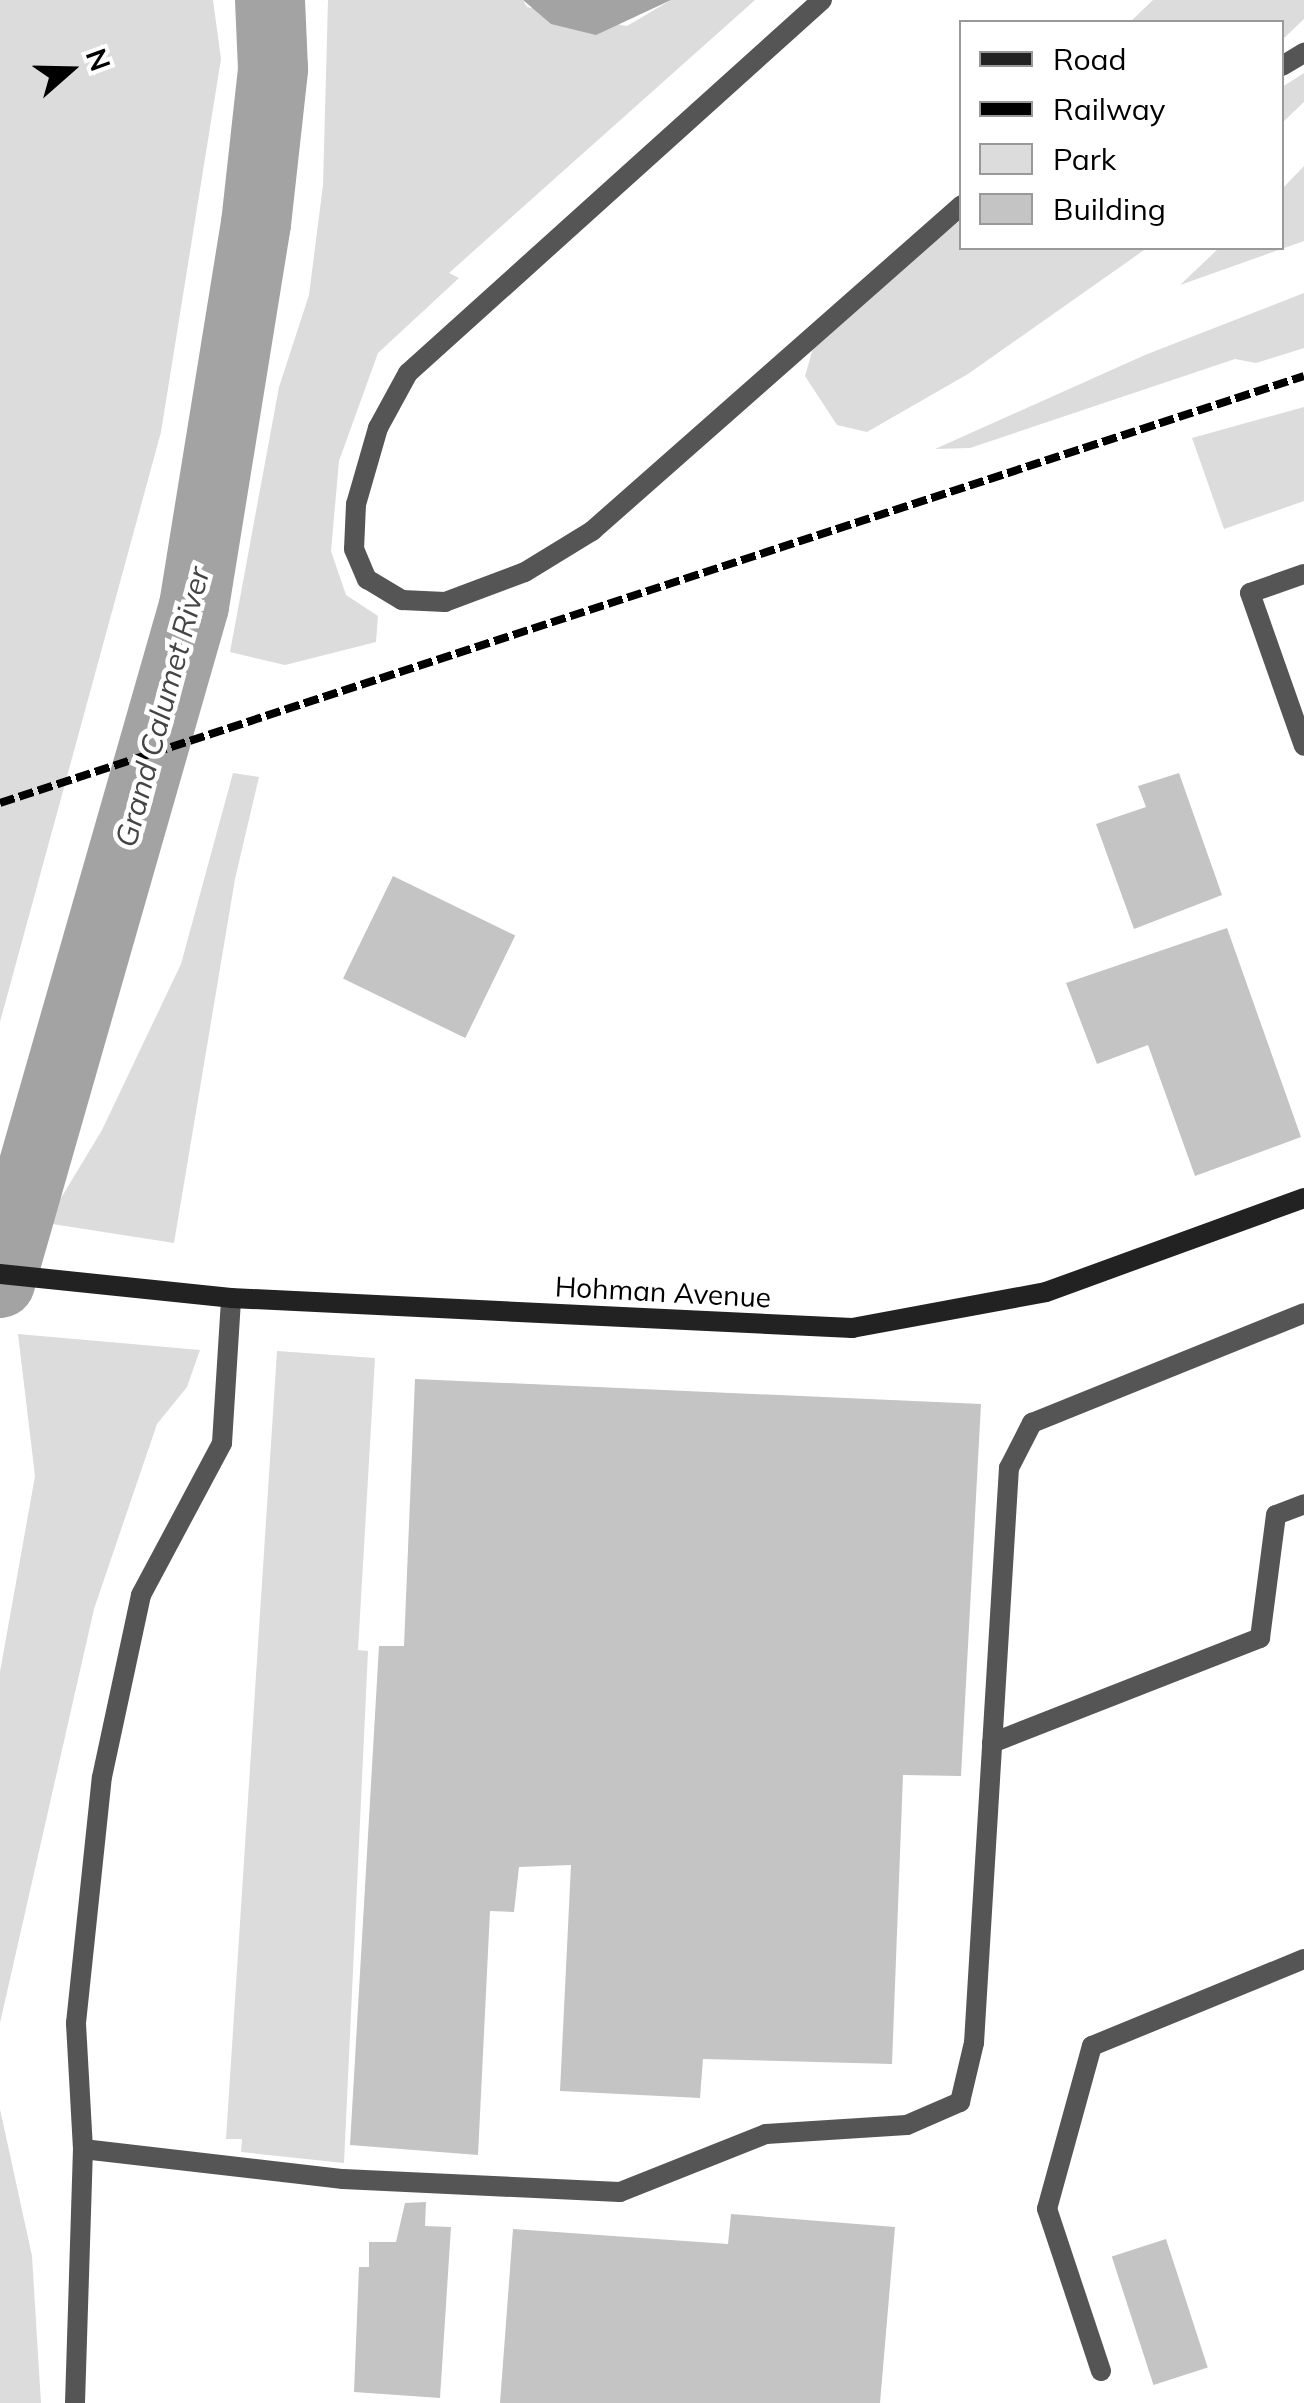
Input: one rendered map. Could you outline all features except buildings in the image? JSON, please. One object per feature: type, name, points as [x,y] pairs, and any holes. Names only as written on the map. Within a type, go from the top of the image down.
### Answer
[{"type":"main road","name":"Hohman Avenue","points":[[0,1274],[231,1298],[852,1328],[1046,1292],[1304,1198]]},
{"type":"street","points":[[822,0],[408,373],[378,428],[356,504],[354,548],[368,578],[402,600],[444,602],[525,572],[592,531],[959,208]]},
{"type":"street","points":[[1304,574],[1250,593],[1304,746]]},
{"type":"street","points":[[75,2403],[83,2149],[76,2022],[102,1777],[141,1595],[222,1442],[231,1298]]},
{"type":"street","points":[[83,2149],[344,2178],[620,2192],[766,2134],[907,2125],[960,2102],[974,2043],[1009,1468],[1032,1423],[1304,1313]]},
{"type":"street","points":[[992,1744],[1260,1638],[1276,1515],[1304,1504]]},
{"type":"street","points":[[1102,2371],[1047,2209],[1092,2046],[1304,1958]]},
{"type":"green space","points":[[0,0],[213,0],[221,59],[161,432],[0,1022]]},
{"type":"green space","points":[[328,0],[523,0],[527,7],[627,26],[671,0],[755,0],[449,273],[459,278],[378,353],[339,461],[331,551],[346,595],[378,616],[376,642],[285,665],[230,652],[279,387],[309,295],[323,185]]},
{"type":"green space","points":[[1153,0],[1304,0],[1304,19],[1284,38],[1284,20],[1132,20]]},
{"type":"green space","points":[[1304,73],[1304,102],[1284,121],[1284,86]]},
{"type":"green space","points":[[1304,166],[1304,241],[1284,248],[1284,187]]},
{"type":"green space","points":[[959,222],[959,250],[1144,250],[968,374],[867,432],[837,425],[805,376],[816,338]]},
{"type":"green space","points":[[1217,250],[1279,250],[1180,285]]},
{"type":"green space","points":[[1304,293],[1304,348],[1256,363],[1235,359],[970,448],[935,449],[1145,355]]},
{"type":"green space","points":[[1304,407],[1304,501],[1224,529],[1192,438]]},
{"type":"green space","points":[[233,773],[259,777],[235,879],[174,1243],[46,1223],[102,1130],[181,964]]},
{"type":"green space","points":[[18,1334],[200,1350],[187,1387],[157,1424],[94,1609],[0,2023],[0,1672],[35,1476]]},
{"type":"green space","points":[[277,1351],[375,1358],[358,1650],[368,1651],[344,2163],[241,2152],[242,2139],[226,2139]]},
{"type":"green space","points":[[0,2109],[32,2256],[41,2403],[0,2403]]},
{"type":"shaded area","points":[[523,0],[671,0],[596,35],[551,24]]},
{"type":"waterway","name":"Grand Calumet River","points":[[0,1283],[194,606],[256,224],[273,69],[270,0]]},
{"type":"railway","points":[[0,803],[1304,376]]}]
